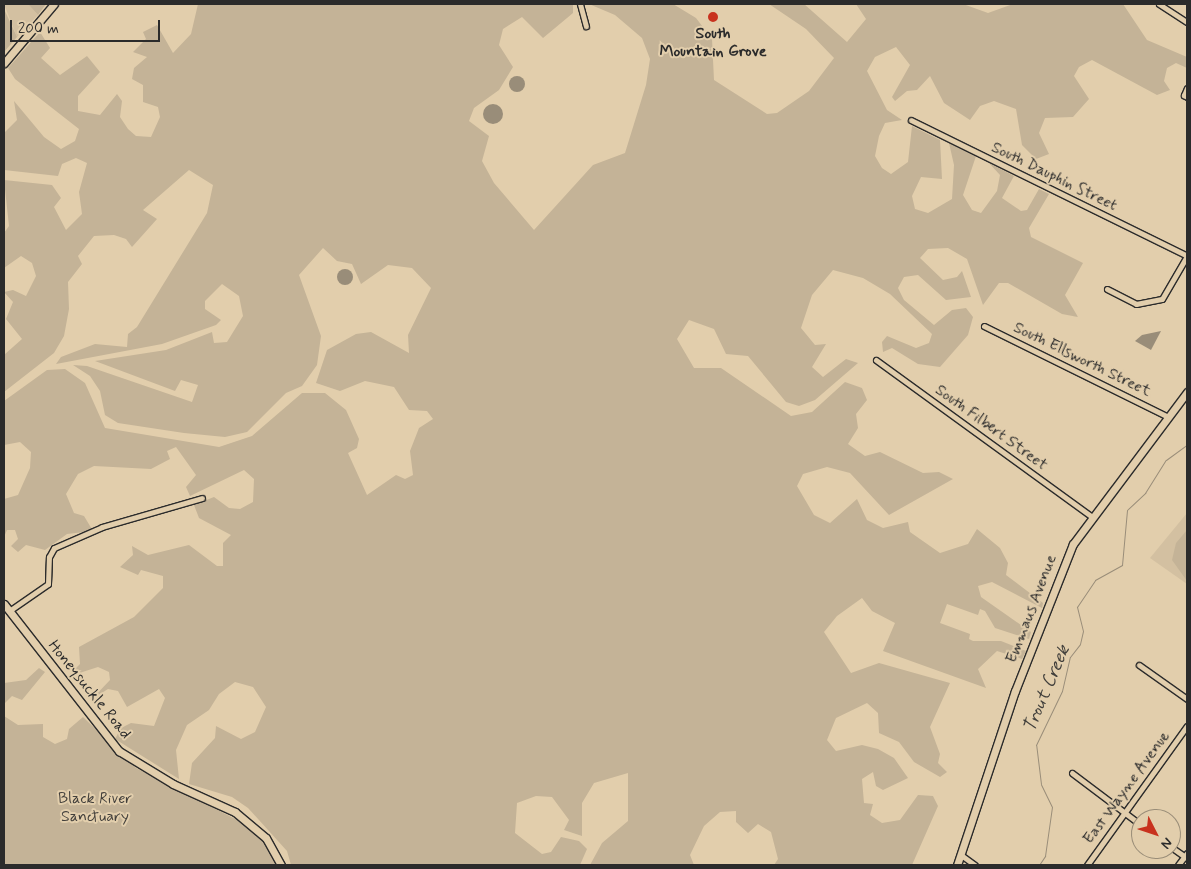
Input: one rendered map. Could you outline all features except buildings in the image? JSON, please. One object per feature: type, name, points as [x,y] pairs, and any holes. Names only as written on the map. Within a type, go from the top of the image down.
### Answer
[{"type":"main road","points":[[4,63],[54,4]]},
{"type":"main road","name":"Emmaus Avenue","points":[[957,865],[1038,630],[1073,544],[1091,516],[1187,392]]},
{"type":"main road","name":"Honeysuckle Road","points":[[4,604],[119,751],[158,776],[235,812],[266,838],[282,865]]},
{"type":"street","points":[[580,4],[586,26]]},
{"type":"street","points":[[1159,4],[1187,22]]},
{"type":"street","points":[[1185,96],[1187,88]]},
{"type":"street","name":"South Dauphin Street","points":[[911,120],[1187,256]]},
{"type":"street","points":[[1107,290],[1136,304],[1162,299],[1187,256]]},
{"type":"street","name":"South Ellsworth Street","points":[[984,326],[1168,417]]},
{"type":"street","name":"South Filbert Street","points":[[876,360],[1091,516]]},
{"type":"street","points":[[9,611],[48,584],[49,557],[54,548],[102,527],[202,498]]},
{"type":"street","points":[[1140,665],[1187,699]]},
{"type":"street","name":"East Wayne Avenue","points":[[1087,865],[1187,726]]},
{"type":"street","points":[[1072,773],[1131,818]]},
{"type":"street","points":[[961,855],[975,865]]},
{"type":"street","points":[[1178,865],[1186,856]]},
{"type":"shaded area","points":[[4,4],[28,4],[38,15],[17,37]]},
{"type":"shaded area","points":[[514,76],[520,76],[525,81],[523,90],[514,92],[509,87],[509,81]]},
{"type":"shaded area","points":[[493,104],[500,107],[503,114],[500,121],[493,124],[486,121],[483,114],[486,107]]},
{"type":"shaded area","points":[[345,269],[353,277],[345,285],[337,277]]},
{"type":"shaded area","points":[[1161,331],[1151,350],[1135,341],[1142,335]]},
{"type":"shaded area","points":[[1187,513],[1187,584],[1150,558]]},
{"type":"green space","points":[[28,4],[46,4],[38,15]]},
{"type":"green space","points":[[198,4],[573,4],[573,13],[543,38],[522,17],[503,29],[499,45],[513,67],[499,90],[474,108],[469,121],[489,136],[482,161],[494,183],[534,230],[593,165],[625,153],[646,85],[650,59],[642,38],[615,15],[589,4],[673,4],[696,18],[712,39],[714,80],[767,114],[777,113],[809,91],[834,58],[806,29],[769,4],[804,4],[847,42],[866,19],[856,4],[963,4],[988,13],[1013,4],[1123,4],[1147,40],[1187,57],[1187,68],[1176,63],[1167,68],[1164,81],[1170,90],[1157,95],[1092,60],[1079,67],[1074,76],[1089,99],[1073,117],[1045,118],[1039,133],[1049,154],[1036,159],[1022,145],[1016,109],[994,101],[980,106],[970,120],[944,103],[930,76],[917,90],[907,91],[895,101],[892,97],[910,65],[896,47],[875,57],[867,71],[887,110],[902,120],[885,123],[879,136],[875,156],[882,168],[891,174],[908,162],[912,126],[940,140],[942,179],[921,177],[912,196],[915,209],[928,213],[952,199],[954,165],[949,143],[976,156],[963,195],[972,210],[981,213],[997,191],[1000,175],[989,163],[1014,176],[1002,198],[1021,211],[1027,210],[1039,189],[1049,194],[1029,228],[1031,237],[1083,263],[1065,295],[1078,317],[1062,314],[1008,283],[999,283],[983,305],[967,259],[948,248],[928,249],[920,258],[943,280],[957,277],[962,271],[971,297],[946,300],[918,275],[904,277],[898,288],[904,300],[934,325],[952,310],[966,308],[973,317],[968,335],[940,367],[918,364],[892,348],[883,352],[882,342],[887,336],[916,348],[929,343],[932,334],[890,294],[863,278],[833,270],[812,295],[801,328],[815,345],[826,344],[812,367],[823,377],[846,359],[858,363],[815,400],[799,406],[786,402],[748,356],[726,354],[714,329],[689,320],[677,339],[694,368],[721,368],[791,416],[812,412],[845,382],[862,388],[867,400],[856,414],[858,428],[848,444],[865,456],[880,452],[923,473],[939,472],[953,479],[889,515],[850,473],[827,467],[803,474],[797,486],[814,515],[830,523],[857,499],[867,520],[883,528],[908,522],[910,532],[940,553],[968,544],[977,529],[1000,548],[1008,563],[1006,575],[1043,603],[1042,608],[992,582],[978,586],[981,597],[1031,632],[1029,639],[995,628],[985,611],[980,609],[978,615],[947,604],[940,623],[970,634],[969,639],[973,641],[1001,641],[1026,651],[1022,659],[997,651],[978,669],[986,688],[883,651],[895,623],[872,611],[862,598],[837,616],[824,632],[851,673],[879,663],[950,683],[930,727],[940,754],[938,763],[947,772],[940,777],[914,762],[899,742],[879,733],[878,713],[867,703],[836,718],[827,740],[836,751],[862,745],[878,749],[894,758],[908,778],[883,790],[876,786],[873,772],[862,779],[864,803],[873,804],[870,815],[882,823],[900,820],[918,795],[933,796],[938,806],[912,865],[774,865],[778,859],[771,832],[758,824],[748,833],[736,822],[736,811],[720,812],[704,826],[690,855],[694,865],[590,865],[602,843],[628,821],[628,773],[594,783],[582,803],[582,836],[564,830],[569,820],[552,797],[536,796],[517,803],[515,833],[542,854],[551,852],[561,837],[579,841],[587,849],[580,865],[291,865],[287,851],[248,808],[232,797],[189,784],[192,763],[215,738],[216,726],[241,739],[255,732],[266,707],[253,687],[235,682],[219,694],[209,710],[187,725],[176,750],[179,779],[115,739],[121,728],[131,723],[154,726],[165,698],[159,689],[127,707],[118,691],[108,689],[92,699],[110,680],[109,672],[98,667],[67,677],[80,664],[79,647],[134,617],[163,588],[163,576],[141,570],[138,575],[120,567],[133,555],[132,546],[148,555],[189,545],[217,566],[223,566],[223,543],[231,535],[199,518],[194,505],[214,497],[229,508],[240,509],[253,502],[254,479],[244,470],[190,496],[186,487],[196,475],[176,447],[167,451],[170,459],[151,469],[94,466],[78,474],[66,494],[74,513],[84,516],[93,531],[67,534],[45,550],[26,545],[18,552],[11,546],[18,539],[15,530],[7,530],[4,537],[4,499],[18,495],[30,468],[31,452],[20,442],[4,445],[4,401],[47,370],[65,369],[85,383],[105,428],[219,447],[252,436],[302,393],[325,393],[346,410],[359,439],[357,448],[348,453],[367,495],[396,475],[405,479],[413,475],[410,451],[419,428],[433,419],[427,411],[409,410],[394,387],[365,381],[340,391],[316,383],[327,350],[356,334],[371,332],[409,353],[408,335],[431,288],[412,268],[388,265],[361,284],[352,264],[337,261],[323,248],[299,275],[321,336],[317,365],[302,386],[286,393],[247,432],[225,437],[184,433],[118,423],[105,415],[100,391],[90,376],[73,365],[87,366],[192,402],[198,385],[181,380],[175,391],[95,361],[166,350],[212,332],[214,343],[227,342],[243,316],[239,296],[222,284],[205,301],[205,309],[221,320],[216,325],[162,344],[56,364],[61,357],[95,344],[127,347],[128,334],[137,327],[207,213],[213,185],[189,170],[143,210],[157,219],[132,247],[126,239],[114,235],[94,236],[78,256],[82,264],[68,282],[69,309],[64,336],[54,353],[4,392],[4,355],[22,339],[6,319],[13,302],[4,292],[13,290],[26,296],[36,276],[32,263],[21,256],[4,268],[4,233],[9,226],[4,180],[52,185],[61,198],[54,207],[66,230],[82,214],[79,192],[87,163],[76,158],[62,164],[58,176],[4,170],[4,133],[17,120],[14,101],[44,137],[61,149],[75,141],[79,129],[15,79],[8,68],[40,32],[50,48],[41,58],[60,75],[87,56],[100,72],[78,96],[78,111],[100,115],[117,94],[122,101],[120,117],[128,129],[136,136],[151,137],[160,117],[158,107],[143,102],[143,85],[132,79],[134,68],[147,57],[133,52],[146,39],[143,32],[157,25],[173,53],[191,34]]},
{"type":"green space","points":[[4,9],[17,37],[4,52]]},
{"type":"green space","points":[[1187,530],[1187,581],[1172,560],[1176,543]]},
{"type":"green space","points":[[39,668],[45,672],[22,700],[12,696],[4,704],[4,683],[26,680]]},
{"type":"green space","name":"Black River Sanctuary","points":[[4,716],[18,725],[43,724],[43,737],[55,744],[67,739],[69,729],[83,717],[136,768],[243,823],[268,847],[279,865],[4,865]]},
{"type":"waterway","name":"Trout Creek","points":[[1039,865],[1045,856],[1052,807],[1041,784],[1036,745],[1062,691],[1070,657],[1080,644],[1083,631],[1077,607],[1095,580],[1122,565],[1127,510],[1145,493],[1166,460],[1187,445]]},
{"type":"place","name":"South Mountain Grove","points":[[713,17]]}]
